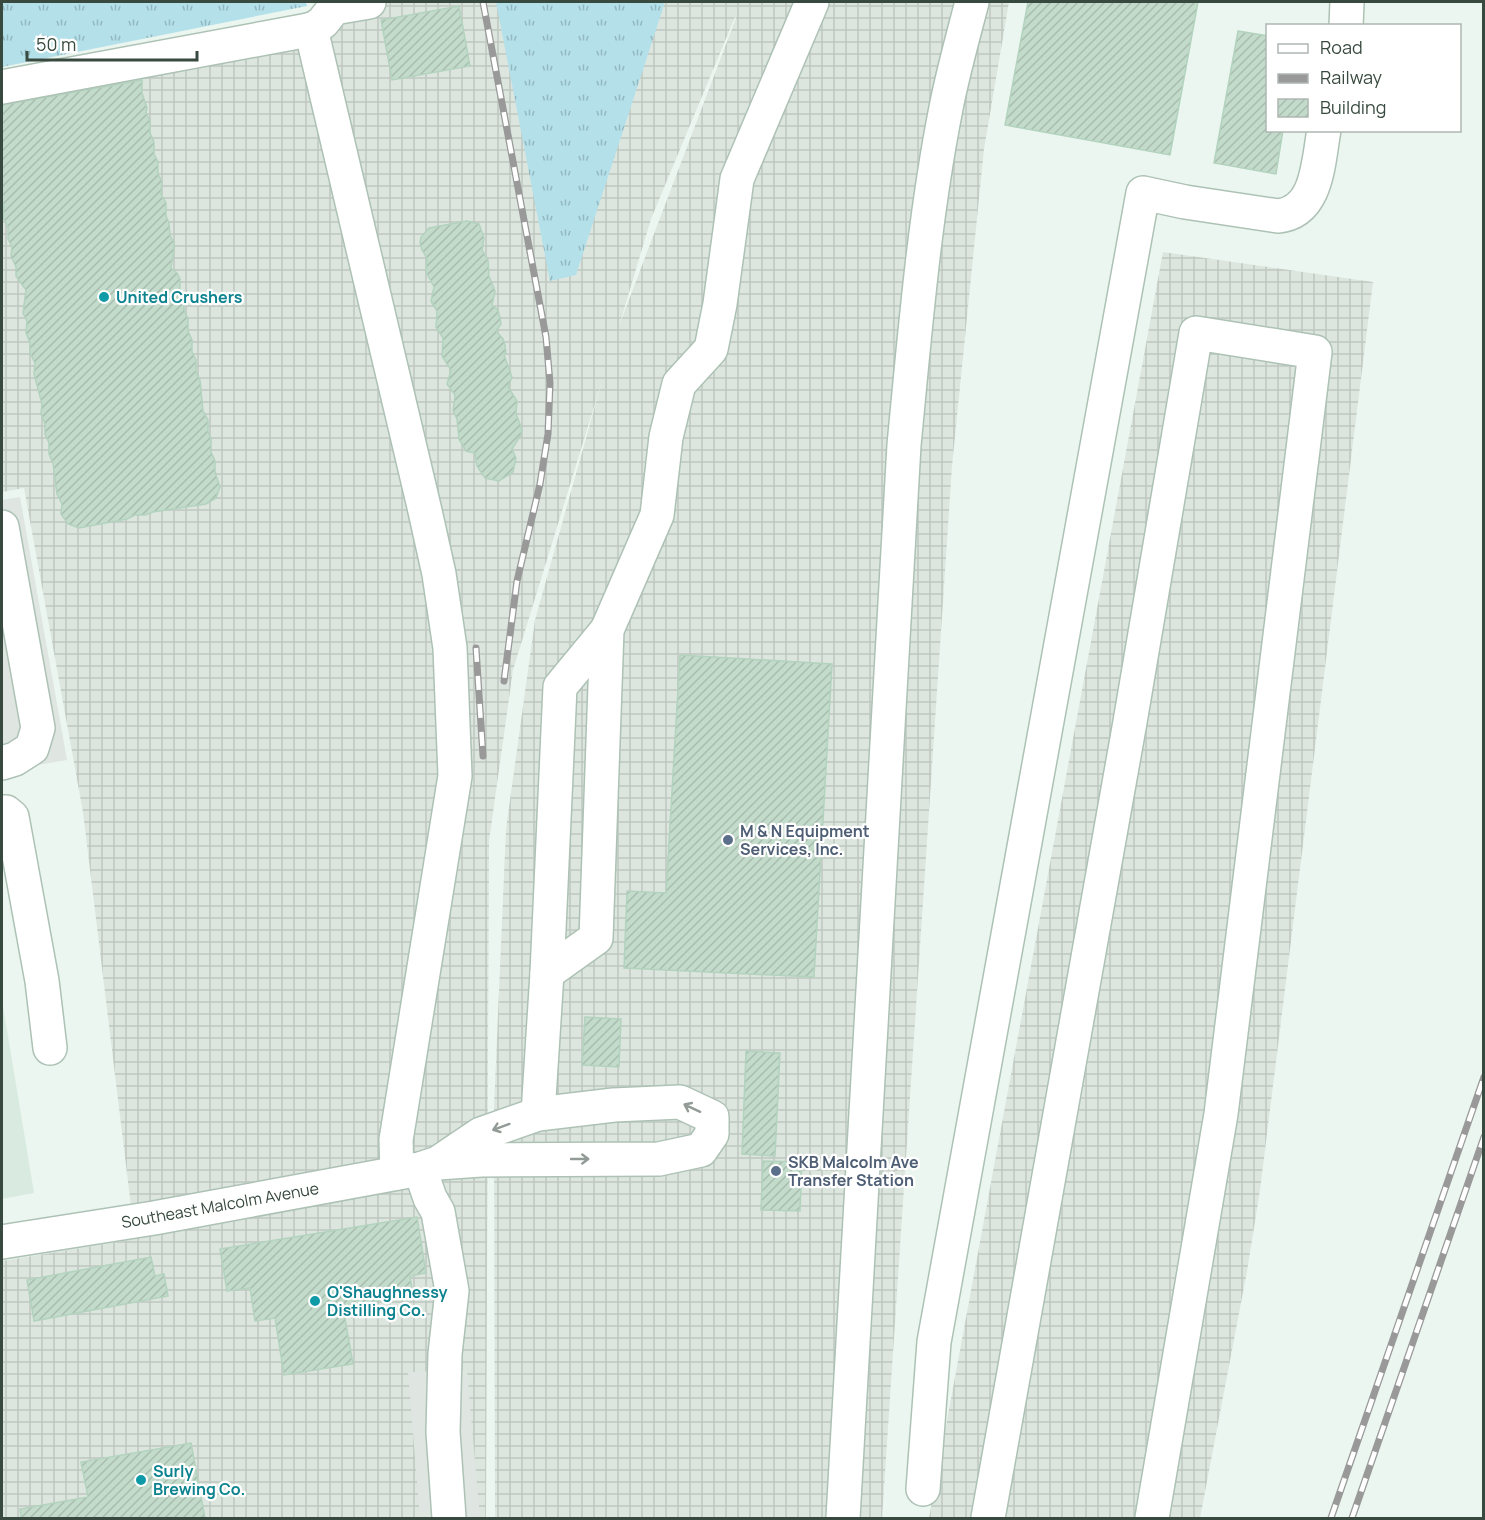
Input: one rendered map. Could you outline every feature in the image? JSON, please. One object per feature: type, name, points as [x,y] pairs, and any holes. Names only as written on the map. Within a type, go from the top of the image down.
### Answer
[{"type":"street","points":[[2,87],[311,30],[323,22],[334,8],[369,2]]},
{"type":"street","points":[[418,1168],[481,1134],[538,1114],[560,687],[598,641],[657,515],[666,437],[679,384],[711,349],[720,304],[737,179],[812,2]]},
{"type":"street","points":[[843,1518],[905,434],[918,300],[935,172],[946,107],[972,2]]},
{"type":"street","points":[[1346,24],[1347,2]]},
{"type":"street","points":[[311,30],[425,511],[439,574],[450,648],[455,776],[396,1140],[418,1168],[438,1212],[452,1291],[445,1354],[443,1432],[449,1518]]},
{"type":"street","points":[[923,1489],[934,1342],[1143,193],[1185,202],[1278,216],[1290,215],[1301,207],[1311,194],[1324,132]]},
{"type":"street","points":[[988,1518],[1128,734],[1196,333],[1315,352],[1221,1114],[1152,1518]]},
{"type":"street","points":[[2,526],[38,728],[32,748],[15,759],[2,763]]},
{"type":"street","points":[[547,973],[596,938],[598,641]]},
{"type":"street","points":[[2,812],[12,817],[42,981],[50,1048]]},
{"type":"street","name":"Southeast Malcolm Avenue","points":[[2,1242],[154,1218],[418,1168],[481,1160],[659,1158],[701,1150],[712,1134],[712,1117],[680,1102],[614,1105],[538,1114]]},
{"type":"shaded area","points":[[315,2],[1009,2],[984,149],[952,466],[882,1518],[495,1518],[494,1108],[506,829],[535,620],[602,381],[513,670],[489,841],[486,1518],[2,1518],[2,1261],[135,1239],[83,812],[24,488],[2,492],[2,78],[318,15]],"holes":[[[736,18],[619,326],[651,219]]]},
{"type":"shaded area","points":[[1163,252],[1373,282],[1260,1190],[1247,1271],[1200,1518],[929,1518]]},
{"type":"shaded area","points":[[20,497],[67,760],[2,771],[2,500]]},
{"type":"shaded area","points":[[2,1000],[34,1193],[2,1199]]},
{"type":"shaded area","points":[[467,1370],[480,1518],[420,1518],[408,1372]]},
{"type":"green space","points":[[2,2],[306,2],[307,6],[2,67]]},
{"type":"green space","points":[[496,2],[665,2],[576,275],[550,281]]},
{"type":"building","points":[[1028,2],[1198,2],[1170,155],[1005,125]]},
{"type":"building","points":[[459,6],[470,66],[392,80],[381,20]]},
{"type":"building","points":[[1238,31],[1266,36],[1266,132],[1283,132],[1276,174],[1214,163]]},
{"type":"building","name":"United Crushers","points":[[142,80],[142,93],[150,121],[158,174],[162,182],[161,194],[166,203],[166,216],[174,243],[171,268],[180,279],[180,291],[184,299],[188,331],[192,340],[192,352],[200,380],[203,411],[208,420],[211,452],[220,487],[216,498],[206,504],[135,515],[127,519],[79,528],[68,524],[61,514],[62,504],[57,494],[49,443],[41,414],[42,404],[34,374],[35,363],[30,353],[30,343],[26,333],[27,321],[23,313],[26,290],[16,276],[16,267],[11,256],[12,247],[8,239],[8,228],[3,217],[2,105]]},
{"type":"building","points":[[467,221],[479,224],[484,238],[482,250],[488,260],[489,276],[495,291],[492,305],[498,310],[501,324],[496,331],[505,345],[504,355],[512,377],[508,387],[517,401],[516,414],[522,429],[512,449],[516,458],[513,472],[499,481],[485,478],[477,466],[475,453],[466,451],[459,439],[457,419],[453,411],[455,395],[447,384],[451,370],[442,356],[443,338],[436,327],[437,311],[431,301],[434,287],[426,272],[427,258],[420,243],[421,237],[429,228]]},
{"type":"building","points":[[680,655],[832,664],[814,977],[624,968],[627,891],[666,893]]},
{"type":"building","points":[[585,1017],[621,1019],[619,1067],[582,1065]]},
{"type":"building","points":[[746,1051],[780,1053],[775,1156],[742,1154]]},
{"type":"building","points":[[763,1161],[802,1162],[800,1211],[761,1210]]},
{"type":"building","name":"O'Shaughnessy Distilling Co.","points":[[417,1217],[426,1273],[410,1276],[413,1295],[343,1307],[353,1364],[284,1375],[275,1318],[255,1321],[250,1288],[227,1291],[220,1249]]},
{"type":"building","points":[[151,1257],[155,1276],[164,1274],[168,1296],[34,1321],[27,1280]]},
{"type":"building","name":"Surly Brewing Co.","points":[[191,1443],[205,1518],[21,1518],[20,1509],[88,1497],[81,1462]]},
{"type":"railway","points":[[483,2],[546,337],[550,383],[548,434],[540,484],[517,581],[504,681]]},
{"type":"railway","points":[[476,648],[483,756]]},
{"type":"railway","points":[[1331,1518],[1484,1077]]},
{"type":"railway","points":[[1352,1518],[1484,1137]]},
{"type":"place","name":"United Crushers","points":[[104,297]]},
{"type":"place","name":"M & N Equipment Services, Inc.","points":[[728,840]]},
{"type":"place","name":"SKB Malcolm Ave Transfer Station","points":[[776,1171]]},
{"type":"place","name":"O'Shaughnessy Distilling Co.","points":[[315,1301]]},
{"type":"place","name":"Surly Brewing Co.","points":[[141,1480]]}]
